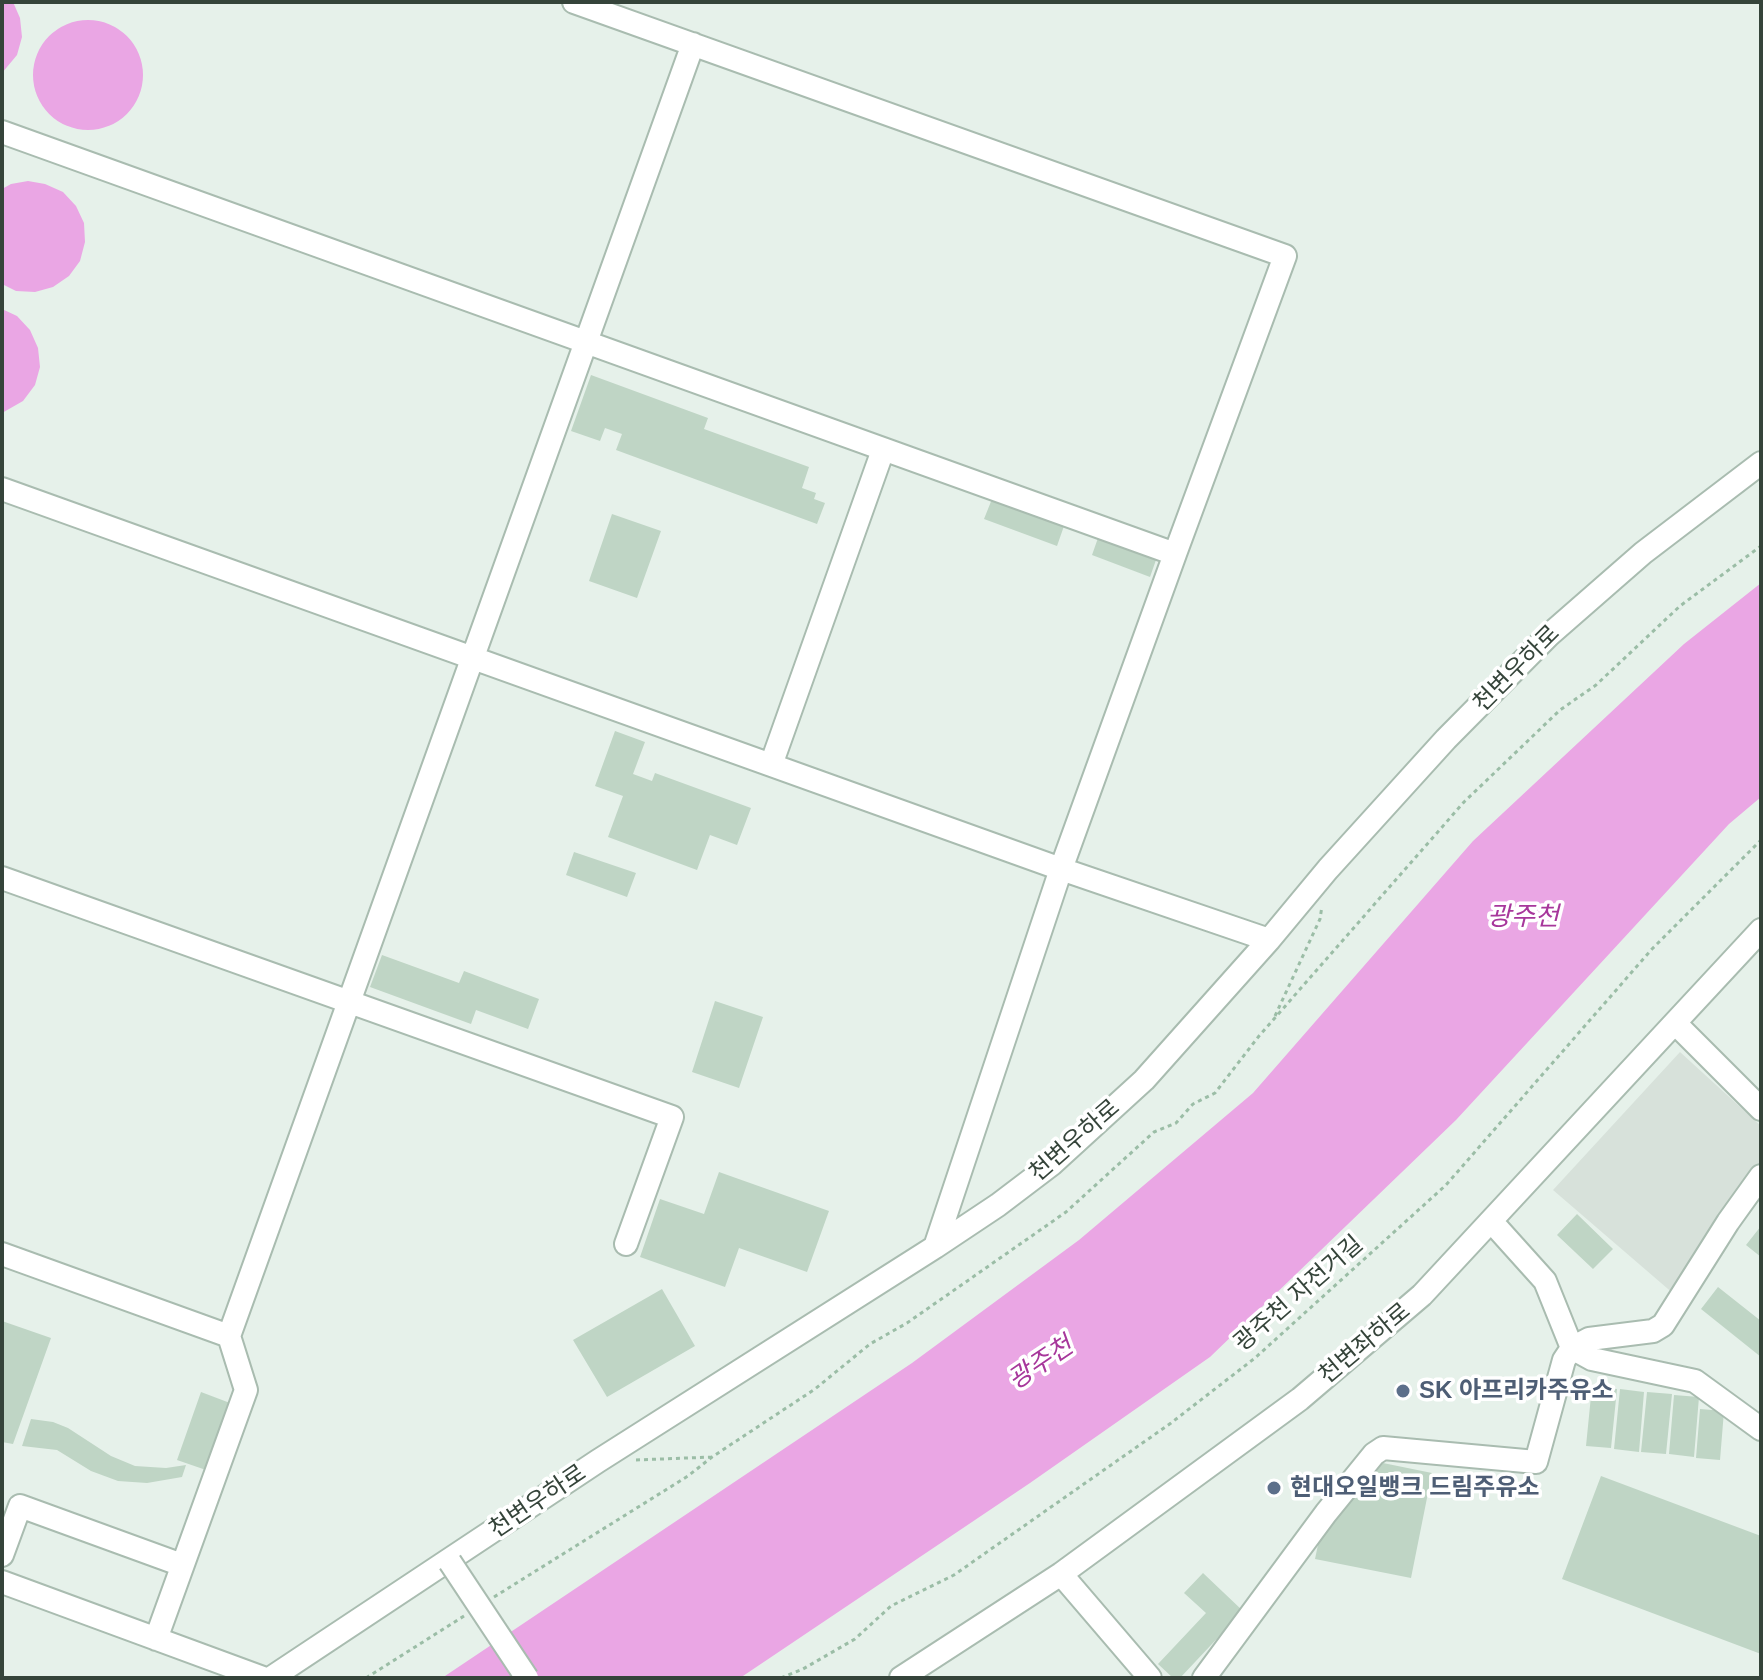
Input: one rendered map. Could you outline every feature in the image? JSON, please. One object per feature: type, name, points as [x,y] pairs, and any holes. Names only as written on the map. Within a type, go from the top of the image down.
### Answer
[{"type":"street","points":[[574,2],[1285,256],[1061,869],[935,1247]]},
{"type":"street","points":[[156,1639],[246,1390],[229,1336],[693,44]]},
{"type":"street","points":[[2,132],[1175,554]]},
{"type":"street","points":[[771,765],[883,450]]},
{"type":"street","name":"천변우하로","points":[[271,1678],[598,1461],[935,1247],[998,1205],[1064,1154],[1144,1080],[1446,739],[1548,636],[1643,553],[1761,463]]},
{"type":"street","points":[[2,489],[1061,869],[1269,940]]},
{"type":"street","points":[[2,878],[672,1117],[626,1244]]},
{"type":"street","name":"천변좌하로","points":[[901,1678],[1061,1574],[1300,1399],[1422,1295],[1761,930]]},
{"type":"street","points":[[1675,1023],[1761,1109]]},
{"type":"street","points":[[1204,1678],[1326,1513],[1374,1454],[1383,1448],[1536,1462],[1564,1360],[1572,1348],[1589,1339],[1653,1331],[1663,1325],[1761,1176]]},
{"type":"street","points":[[1491,1221],[1545,1281],[1572,1348],[1592,1359],[1695,1381],[1761,1429]]},
{"type":"street","points":[[2,1254],[229,1336]]},
{"type":"street","points":[[2,1555],[20,1506],[182,1565]]},
{"type":"street","points":[[450,1562],[527,1678]]},
{"type":"street","points":[[1061,1574],[1150,1678]]},
{"type":"street","points":[[2,1582],[263,1678]]},
{"type":"path","name":"광주천 자전거길","points":[[781,1678],[855,1639],[891,1606],[954,1575],[1171,1423],[1255,1358],[1446,1185],[1652,949],[1761,840]]},
{"type":"path","points":[[1274,1020],[1320,919],[1328,869]]},
{"type":"path","points":[[598,1461],[712,1457]]},
{"type":"shaded area","points":[[1680,1052],[1761,1126],[1761,1163],[1725,1211],[1675,1295],[1553,1190]]},
{"type":"water","points":[[2,2],[13,2],[20,18],[22,37],[17,55],[2,73]]},
{"type":"water","points":[[88,20],[109,24],[127,36],[139,54],[143,75],[139,96],[127,114],[109,126],[88,130],[67,126],[49,114],[37,96],[33,75],[37,54],[49,36],[67,24]]},
{"type":"water","points":[[28,181],[63,192],[76,206],[84,223],[85,242],[80,261],[69,276],[53,287],[35,292],[16,291],[2,284],[2,189]]},
{"type":"water","points":[[2,309],[17,316],[30,330],[38,348],[40,367],[35,385],[23,401],[2,413]]},
{"type":"water","name":"광주천","points":[[1761,583],[1761,797],[1729,824],[1456,1120],[1210,1357],[1030,1483],[740,1678],[442,1678],[912,1363],[1079,1240],[1253,1093],[1473,841],[1684,644]]},
{"type":"building","points":[[591,375],[708,418],[704,429],[809,467],[802,488],[816,493],[814,499],[825,503],[817,524],[616,450],[622,434],[605,428],[600,441],[571,431]]},
{"type":"building","points":[[992,499],[1064,526],[1057,546],[984,519]]},
{"type":"building","points":[[612,514],[661,531],[637,598],[589,581]]},
{"type":"building","points":[[1098,538],[1156,560],[1150,577],[1092,555]]},
{"type":"building","points":[[615,731],[645,742],[633,774],[652,781],[655,773],[751,808],[737,845],[710,835],[697,870],[608,837],[623,796],[595,786]]},
{"type":"building","points":[[574,852],[636,873],[627,897],[566,875]]},
{"type":"building","points":[[382,955],[459,983],[464,971],[539,999],[528,1029],[476,1010],[471,1024],[370,987]]},
{"type":"building","points":[[715,1001],[763,1017],[739,1088],[692,1072]]},
{"type":"building","points":[[719,1172],[829,1211],[807,1272],[739,1248],[725,1287],[640,1257],[660,1199],[704,1214]]},
{"type":"building","points":[[1577,1214],[1613,1249],[1593,1269],[1557,1235]]},
{"type":"building","points":[[1761,1226],[1761,1257],[1746,1245]]},
{"type":"building","points":[[1718,1287],[1761,1321],[1761,1357],[1701,1309]]},
{"type":"building","points":[[662,1289],[695,1346],[607,1397],[573,1340]]},
{"type":"building","points":[[2,1321],[51,1338],[13,1444],[2,1442]]},
{"type":"building","points":[[1592,1386],[1617,1389],[1611,1448],[1586,1446]]},
{"type":"building","points":[[1620,1389],[1644,1392],[1639,1452],[1614,1449]]},
{"type":"building","points":[[201,1392],[230,1403],[206,1470],[177,1460]]},
{"type":"building","points":[[1647,1392],[1672,1394],[1666,1454],[1641,1452]]},
{"type":"building","points":[[1674,1395],[1699,1397],[1694,1457],[1669,1454]]},
{"type":"building","points":[[1700,1409],[1724,1411],[1720,1460],[1696,1458]]},
{"type":"building","points":[[31,1419],[68,1428],[111,1456],[135,1466],[166,1468],[186,1465],[182,1477],[147,1483],[118,1481],[91,1471],[57,1450],[22,1446]]},
{"type":"building","points":[[1383,1463],[1432,1473],[1411,1578],[1315,1559],[1319,1540]]},
{"type":"building","points":[[1601,1476],[1761,1536],[1761,1654],[1562,1579]]},
{"type":"building","points":[[1203,1573],[1243,1611],[1180,1678],[1173,1678],[1158,1664],[1206,1613],[1184,1593]]},
{"type":"place","name":"SK 아프리카주유소","points":[[1403,1391]]},
{"type":"place","name":"현대오일뱅크 드림주유소","points":[[1274,1488]]}]
